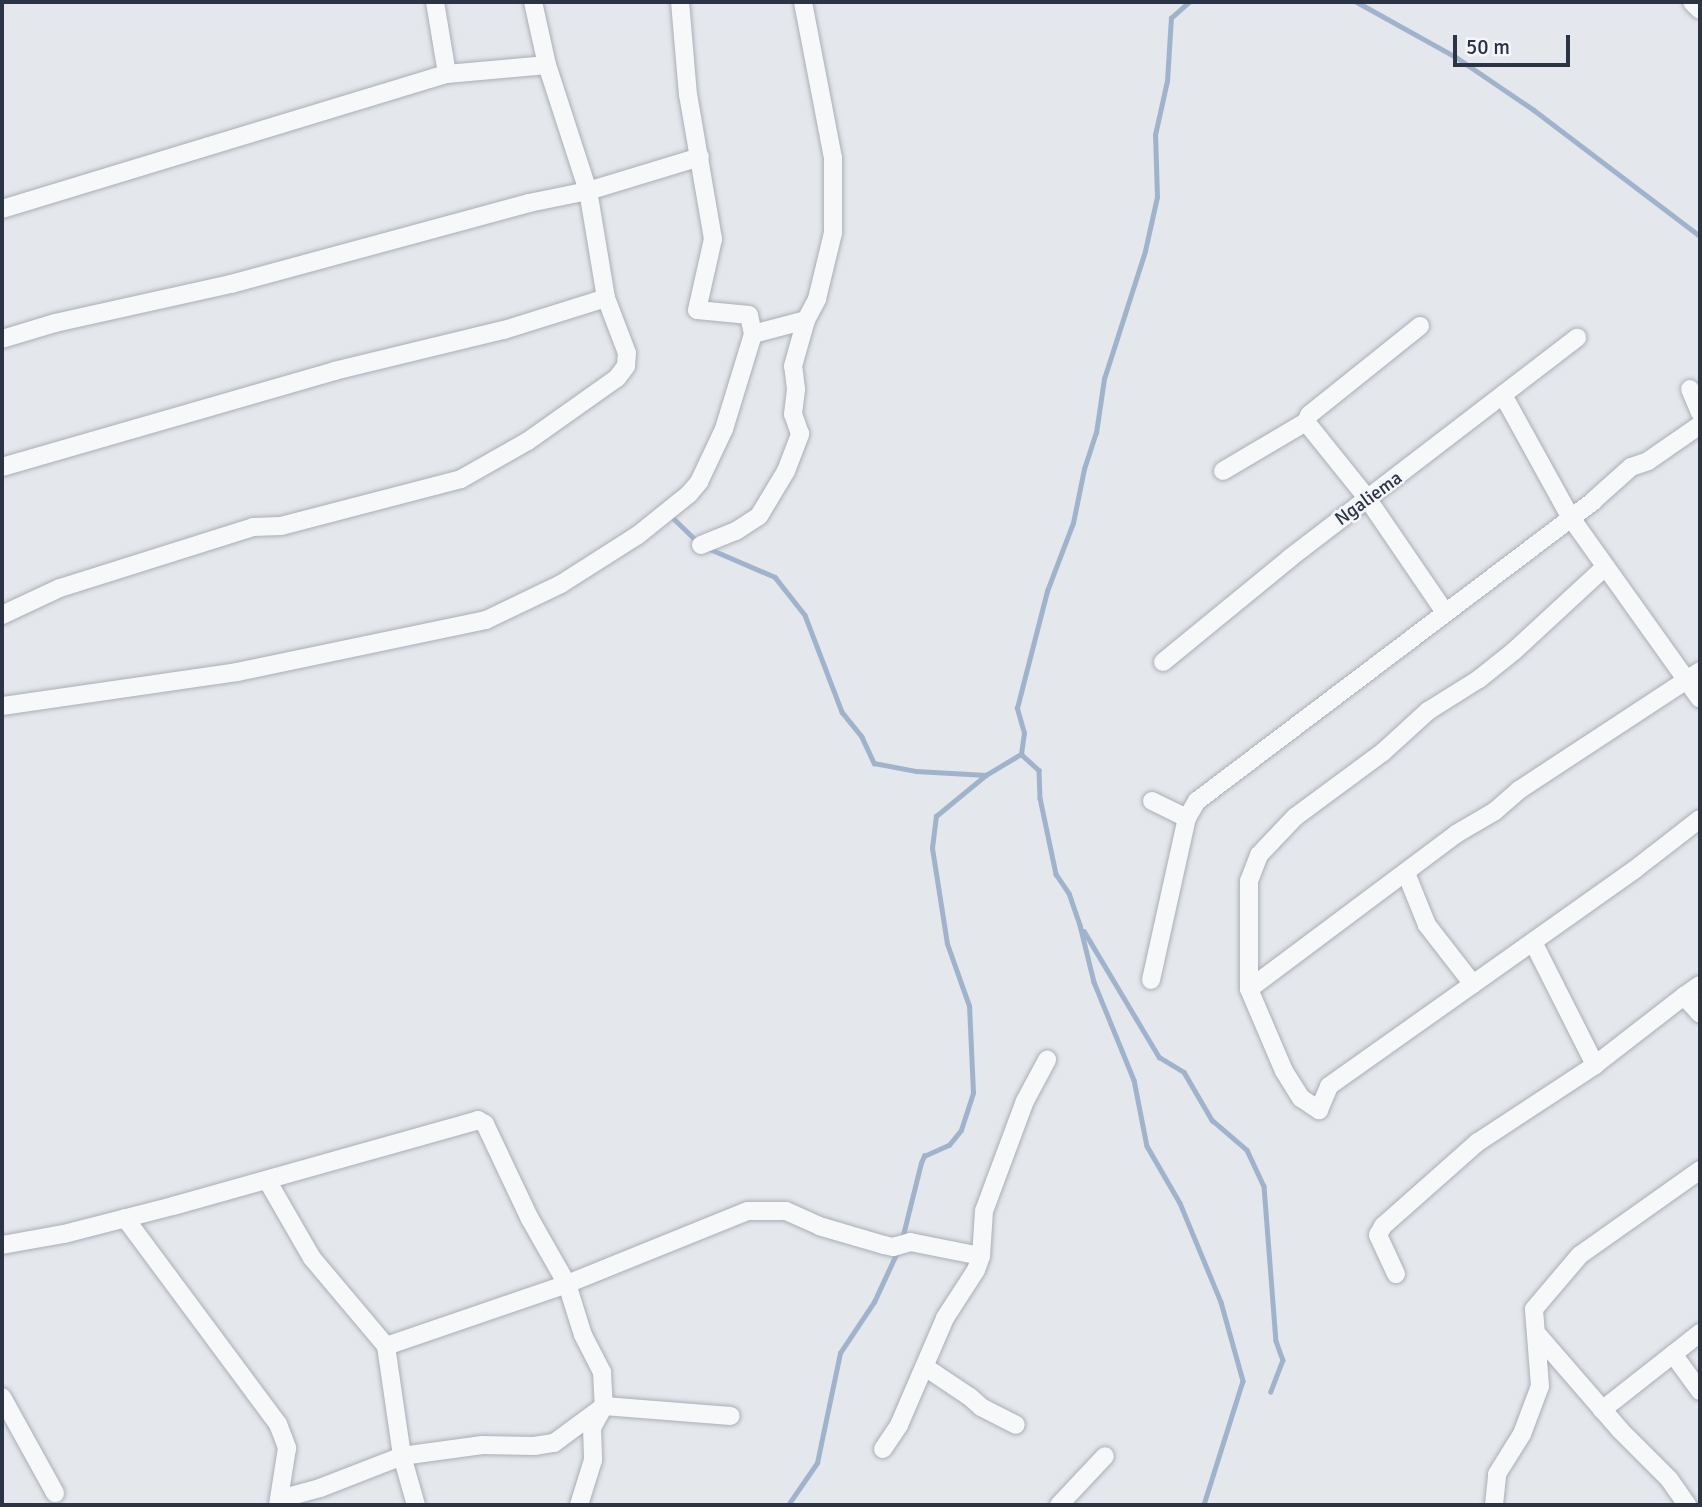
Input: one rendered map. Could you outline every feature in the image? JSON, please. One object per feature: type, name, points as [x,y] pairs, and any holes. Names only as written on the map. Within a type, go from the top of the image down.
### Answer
[{"type":"street","points":[[435,2],[447,74]]},
{"type":"street","points":[[2,615],[61,588],[253,527],[281,526],[461,479],[528,441],[617,377],[626,366],[627,353],[606,298],[588,191],[547,65],[533,2]]},
{"type":"street","points":[[2,706],[237,672],[486,620],[561,584],[638,535],[689,494],[699,482],[724,429],[753,334],[749,315],[697,310],[713,239],[688,95],[680,2]]},
{"type":"street","points":[[701,545],[736,531],[759,516],[786,471],[800,434],[793,414],[796,389],[793,366],[806,320],[817,299],[833,233],[833,158],[803,2]]},
{"type":"street","points":[[1692,2],[1700,10]]},
{"type":"street","points":[[2,209],[447,74],[547,65]]},
{"type":"street","points":[[2,339],[55,323],[231,284],[529,203],[588,191],[700,157]]},
{"type":"street","points":[[2,467],[334,371],[503,330],[606,298]]},
{"type":"street","points":[[753,334],[806,320]]},
{"type":"street","points":[[1223,471],[1306,422],[1309,415],[1420,326]]},
{"type":"street","name":"Ngaliema","points":[[1163,662],[1367,498],[1577,338]]},
{"type":"street","points":[[1690,389],[1700,413]]},
{"type":"street","points":[[1503,395],[1571,518],[1605,567],[1694,676],[1700,699]]},
{"type":"street","points":[[1306,422],[1367,498],[1444,611]]},
{"type":"street","points":[[1150,980],[1186,818],[1197,801],[1444,611],[1571,518],[1631,467],[1648,461],[1700,425]]},
{"type":"street","points":[[1605,567],[1514,652],[1479,679],[1427,711],[1383,752],[1295,817],[1259,855],[1249,881],[1249,989],[1284,1071],[1301,1098],[1319,1110],[1329,1086],[1533,942],[1700,819]]},
{"type":"street","points":[[1249,989],[1456,834],[1495,811],[1519,790],[1694,676]]},
{"type":"street","points":[[1153,801],[1186,818]]},
{"type":"street","points":[[1406,873],[1427,925],[1473,984]]},
{"type":"street","points":[[1533,942],[1595,1065]]},
{"type":"street","points":[[1396,1274],[1378,1235],[1383,1226],[1478,1142],[1595,1065],[1700,985]]},
{"type":"street","points":[[1684,996],[1700,1014]]},
{"type":"street","points":[[883,1449],[899,1425],[945,1318],[981,1256],[984,1211],[1025,1101],[1047,1060]]},
{"type":"street","points":[[2,1245],[39,1240],[125,1218],[478,1120],[485,1124],[530,1219],[567,1284],[583,1335],[601,1372],[604,1406],[592,1428],[593,1460],[579,1505]]},
{"type":"street","points":[[1494,1505],[1497,1474],[1521,1434],[1536,1400],[1540,1370],[1534,1309],[1569,1265],[1700,1170]]},
{"type":"street","points":[[267,1180],[312,1258],[386,1346],[402,1456],[416,1505]]},
{"type":"street","points":[[386,1346],[567,1284],[748,1211],[786,1211],[819,1226],[893,1247],[910,1242],[981,1256]]},
{"type":"street","points":[[125,1218],[278,1424],[287,1448],[279,1502],[402,1456],[482,1445],[534,1446],[554,1443],[604,1406],[731,1416]]},
{"type":"street","points":[[1602,1410],[1700,1333]]},
{"type":"street","points":[[1537,1334],[1602,1410],[1670,1479],[1687,1505]]},
{"type":"street","points":[[1673,1354],[1700,1391]]},
{"type":"street","points":[[925,1367],[970,1396],[981,1407],[1016,1425]]},
{"type":"street","points":[[2,1397],[55,1493]]},
{"type":"street","points":[[1059,1505],[1105,1456]]},
{"type":"waterway","points":[[1021,754],[1024,733],[1017,708],[1047,591],[1073,523],[1084,469],[1096,433],[1104,379],[1145,251],[1157,197],[1155,135],[1167,81],[1171,18],[1189,2]]},
{"type":"waterway","points":[[1357,2],[1456,57],[1534,110],[1700,236]]},
{"type":"waterway","points":[[670,515],[699,543]]},
{"type":"waterway","points":[[710,549],[775,577],[805,615],[842,712],[862,737],[874,763],[916,771],[986,775]]},
{"type":"waterway","points":[[1021,754],[1039,770],[1040,798],[1056,874],[1069,893],[1094,982],[1134,1080],[1147,1146],[1180,1203],[1221,1302],[1243,1381],[1204,1505]]},
{"type":"waterway","points":[[902,1239],[924,1156],[949,1145],[961,1130],[973,1093],[969,1006],[947,944],[932,848],[936,816],[986,775],[1021,754]]},
{"type":"waterway","points":[[1084,931],[1159,1057],[1184,1072],[1212,1120],[1247,1150],[1264,1186],[1276,1341],[1283,1360],[1271,1392]]},
{"type":"waterway","points":[[788,1505],[817,1463],[840,1353],[874,1302],[898,1250]]}]
